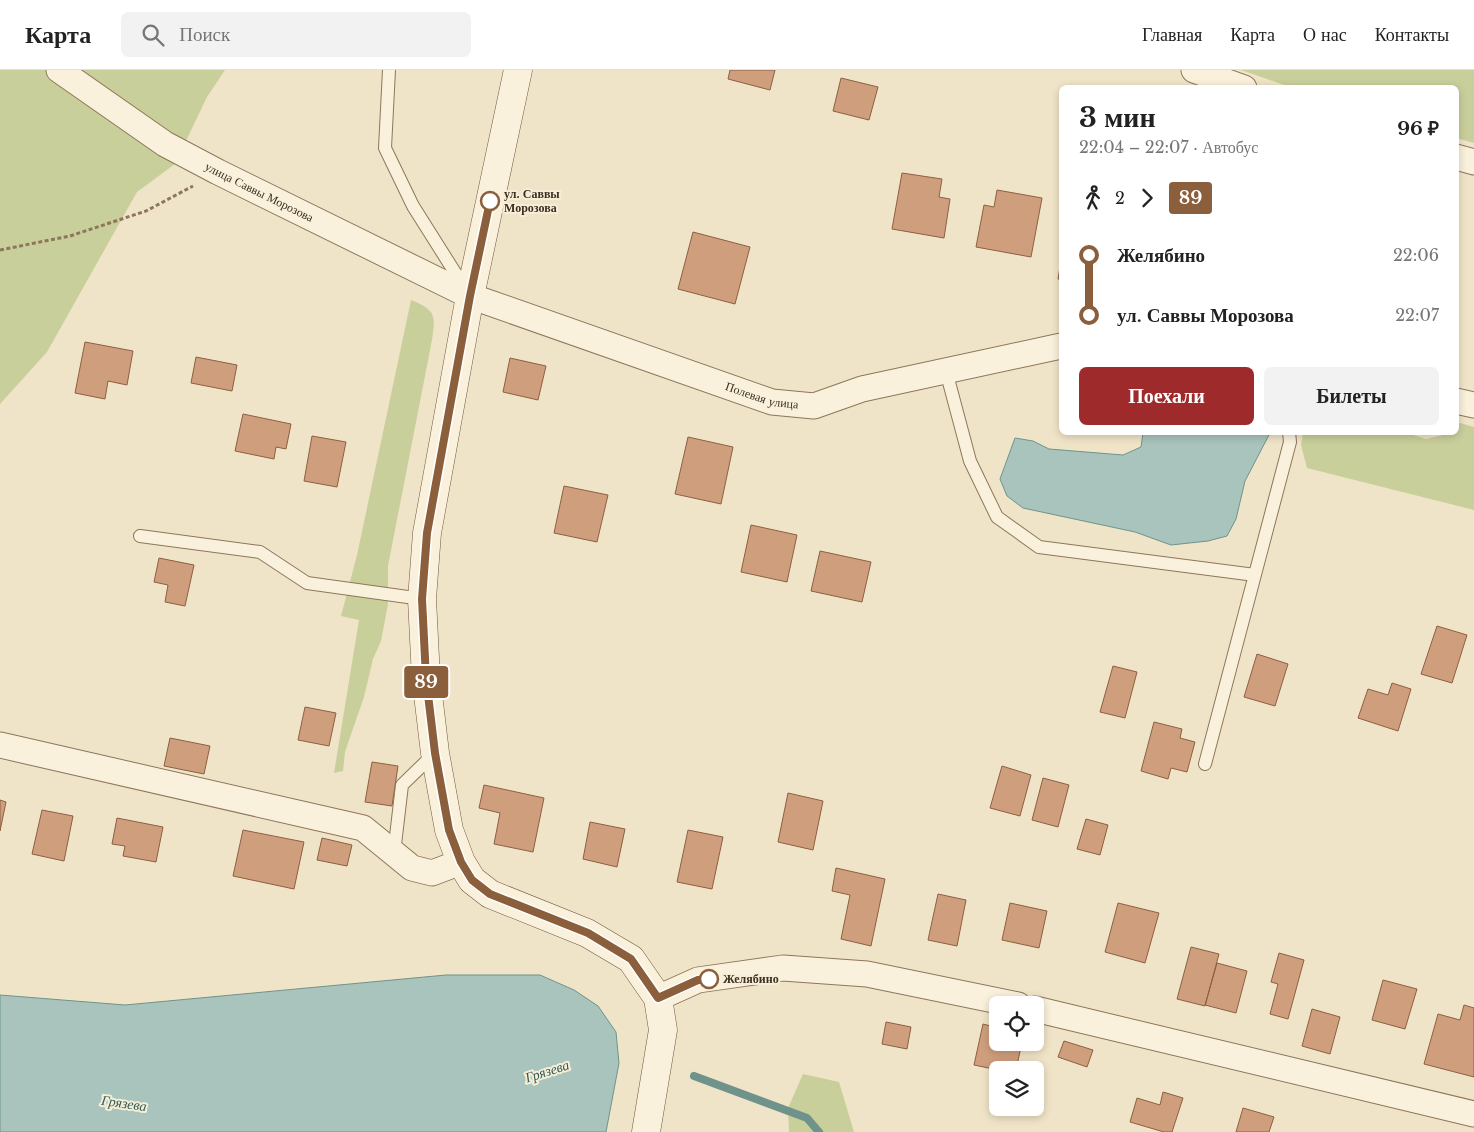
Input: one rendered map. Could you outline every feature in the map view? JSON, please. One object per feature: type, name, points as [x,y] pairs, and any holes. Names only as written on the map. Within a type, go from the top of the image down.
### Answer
[{"type":"street","name":"улица Саввы Морозова","points":[[59,70],[166,144],[218,172],[470,296]]},
{"type":"street","points":[[518,70],[470,296],[427,533],[422,599],[426,678],[435,753],[449,830],[461,862],[472,880],[490,894],[588,933],[631,959],[658,998],[663,1030],[646,1132]]},
{"type":"street","points":[[1194,70],[1236,85]]},
{"type":"street","points":[[1459,158],[1474,162]]},
{"type":"street","name":"Полевая улица","points":[[470,296],[772,402],[814,406],[862,389],[1059,346]]},
{"type":"street","points":[[1459,402],[1474,404]]},
{"type":"street","points":[[0,745],[363,828],[412,868],[432,873],[461,862]]},
{"type":"street","points":[[658,998],[698,980],[783,968],[867,974],[989,999]]},
{"type":"street","points":[[1044,1011],[1474,1114]]},
{"type":"lane","points":[[389,70],[385,148],[413,206],[470,296]]},
{"type":"lane","points":[[946,371],[970,461],[997,517],[1039,547],[1255,575]]},
{"type":"lane","points":[[1205,764],[1290,442],[1289,435]]},
{"type":"lane","points":[[140,536],[260,552],[307,583],[422,599]]},
{"type":"lane","points":[[394,853],[402,785],[435,753]]},
{"type":"path","points":[[0,250],[70,236],[146,211],[218,172]]},
{"type":"green space","points":[[0,70],[225,70],[207,97],[175,164],[137,192],[47,352],[0,404]]},
{"type":"green space","points":[[1241,70],[1474,70],[1474,143],[1459,139],[1459,85],[1284,85]]},
{"type":"green space","points":[[411,300],[425,307],[432,314],[434,324],[432,340],[388,566],[388,604],[381,641],[373,659],[364,697],[345,752],[343,771],[334,773],[359,620],[341,616],[357,555]]},
{"type":"green space","points":[[1459,424],[1474,427],[1474,510],[1307,468],[1301,445],[1303,435],[1413,435],[1426,439],[1443,435],[1459,435]]},
{"type":"green space","points":[[803,1074],[839,1082],[854,1132],[789,1132],[788,1108]]},
{"type":"water","points":[[1143,435],[1269,435],[1245,481],[1236,519],[1227,536],[1208,541],[1171,545],[1135,532],[1023,508],[1007,496],[1000,479],[1015,438],[1033,441],[1049,449],[1123,455],[1141,447]]},
{"type":"water","points":[[446,975],[540,975],[574,990],[598,1006],[616,1032],[619,1063],[606,1132],[0,1132],[0,995],[125,1005]]},
{"type":"building","points":[[730,70],[775,70],[770,90],[728,79]]},
{"type":"building","points":[[841,78],[878,87],[869,120],[833,111]]},
{"type":"building","points":[[902,173],[942,179],[939,197],[950,199],[944,238],[892,229]]},
{"type":"building","points":[[997,190],[1042,198],[1031,257],[976,247],[984,205],[994,207]]},
{"type":"building","points":[[693,232],[750,247],[735,304],[678,289]]},
{"type":"building","points":[[85,342],[133,351],[127,385],[108,381],[105,399],[75,393]]},
{"type":"building","points":[[196,357],[237,365],[232,391],[191,383]]},
{"type":"building","points":[[510,358],[546,366],[538,400],[503,392]]},
{"type":"building","points":[[243,414],[291,424],[286,449],[276,447],[274,459],[235,451]]},
{"type":"building","points":[[312,436],[346,442],[337,487],[304,481]]},
{"type":"building","points":[[688,437],[733,447],[721,504],[675,494]]},
{"type":"building","points":[[564,486],[608,495],[597,542],[554,533]]},
{"type":"building","points":[[751,525],[797,535],[787,582],[741,572]]},
{"type":"building","points":[[820,551],[871,562],[862,602],[811,591]]},
{"type":"building","points":[[159,558],[194,565],[185,606],[165,602],[168,585],[154,582]]},
{"type":"building","points":[[1437,626],[1467,635],[1452,683],[1421,674]]},
{"type":"building","points":[[1257,654],[1288,664],[1275,706],[1244,697]]},
{"type":"building","points":[[1113,666],[1137,672],[1125,718],[1100,712]]},
{"type":"building","points":[[1392,683],[1411,689],[1398,731],[1358,718],[1368,689],[1388,695]]},
{"type":"building","points":[[305,707],[336,713],[329,746],[298,740]]},
{"type":"building","points":[[1154,722],[1182,729],[1180,738],[1195,742],[1187,772],[1171,768],[1168,779],[1141,771]]},
{"type":"building","points":[[170,738],[210,746],[204,774],[164,766]]},
{"type":"building","points":[[372,762],[398,766],[392,806],[365,802]]},
{"type":"building","points":[[1002,766],[1031,775],[1020,816],[990,808]]},
{"type":"building","points":[[1043,778],[1069,785],[1058,827],[1032,820]]},
{"type":"building","points":[[484,785],[544,798],[533,852],[494,844],[500,813],[479,808]]},
{"type":"building","points":[[788,793],[823,801],[813,850],[778,842]]},
{"type":"building","points":[[0,800],[6,802],[0,831]]},
{"type":"building","points":[[42,810],[73,816],[64,861],[32,854]]},
{"type":"building","points":[[117,818],[163,827],[156,862],[123,856],[125,846],[112,844]]},
{"type":"building","points":[[1086,819],[1108,825],[1100,855],[1077,849]]},
{"type":"building","points":[[590,822],[625,829],[617,867],[583,859]]},
{"type":"building","points":[[243,830],[304,842],[294,889],[233,876]]},
{"type":"building","points":[[688,830],[723,837],[712,889],[677,882]]},
{"type":"building","points":[[322,838],[352,845],[347,866],[317,860]]},
{"type":"building","points":[[836,868],[885,879],[871,946],[841,939],[850,895],[832,891]]},
{"type":"building","points":[[938,894],[966,900],[957,946],[928,940]]},
{"type":"building","points":[[1010,903],[1047,911],[1039,948],[1002,940]]},
{"type":"building","points":[[1118,903],[1159,913],[1145,963],[1105,952]]},
{"type":"building","points":[[1191,947],[1219,954],[1205,1006],[1177,999]]},
{"type":"building","points":[[1279,953],[1304,960],[1288,1019],[1270,1014],[1278,984],[1271,982]]},
{"type":"building","points":[[1217,963],[1247,971],[1236,1013],[1205,1005]]},
{"type":"building","points":[[1383,980],[1417,989],[1405,1029],[1372,1020]]},
{"type":"building","points":[[1464,1005],[1474,1008],[1474,1077],[1424,1064],[1438,1014],[1460,1020]]},
{"type":"building","points":[[1312,1009],[1340,1017],[1330,1054],[1302,1046]]},
{"type":"building","points":[[886,1022],[911,1027],[907,1049],[882,1044]]},
{"type":"building","points":[[983,1024],[989,1026],[989,1051],[1020,1051],[1018,1061],[989,1061],[989,1068],[974,1065]]},
{"type":"building","points":[[1064,1041],[1093,1050],[1087,1067],[1058,1057]]},
{"type":"building","points":[[1163,1092],[1183,1098],[1172,1132],[1164,1132],[1130,1122],[1137,1098],[1160,1105]]},
{"type":"building","points":[[1243,1108],[1274,1117],[1269,1132],[1236,1132]]},
{"type":"waterway","name":"Грязева","points":[[694,1076],[807,1118],[819,1132]]},
{"type":"bus line","name":"89","points":[[490,201],[470,296],[427,533],[422,599],[426,678],[435,753],[449,830],[461,862],[472,880],[490,894],[588,933],[631,959],[658,998],[698,980],[709,979]]},
{"type":"place","name":"ул. Саввы Морозова","points":[[490,201]]},
{"type":"place","name":"Желябино","points":[[709,979]]}]
